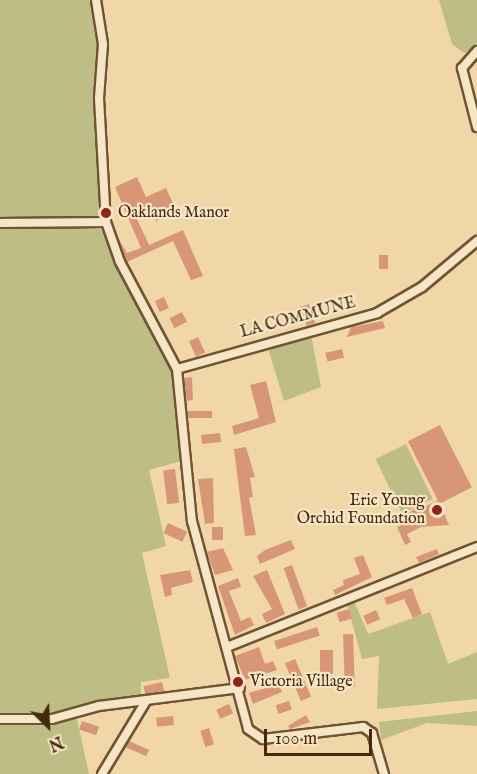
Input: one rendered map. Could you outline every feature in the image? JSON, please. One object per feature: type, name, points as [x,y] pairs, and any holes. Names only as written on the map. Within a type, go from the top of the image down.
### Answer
[{"type":"street","points":[[96,0],[103,44],[99,98],[106,222],[120,262],[177,369],[192,521],[240,688],[248,729],[254,735],[287,738],[353,724],[372,733],[384,774]]},
{"type":"street","points":[[477,51],[462,68],[477,127]]},
{"type":"street","points":[[0,223],[106,222]]},
{"type":"street","name":"LA COMMUNE","points":[[177,369],[377,313],[422,287],[477,241]]},
{"type":"street","points":[[227,647],[439,565],[477,547]]},
{"type":"street","points":[[0,718],[52,719],[99,706],[240,688]]},
{"type":"street","points":[[102,774],[146,701]]},
{"type":"green space","points":[[0,0],[93,0],[99,39],[103,213],[99,219],[0,219]]},
{"type":"green space","points":[[439,0],[477,0],[477,48],[464,53],[452,44]]},
{"type":"green space","points":[[0,225],[101,229],[175,376],[182,461],[149,470],[166,546],[142,553],[170,678],[141,682],[141,700],[59,715],[0,716]]},
{"type":"green space","points":[[311,335],[321,387],[284,401],[267,345]]},
{"type":"green space","points":[[406,444],[433,499],[402,514],[375,459]]},
{"type":"green space","points":[[354,601],[368,634],[430,612],[448,664],[477,652],[477,699],[377,709],[379,656],[362,659],[347,604]]},
{"type":"green space","points":[[477,711],[477,726],[427,723],[381,740],[379,722]]},
{"type":"green space","points":[[76,715],[89,774],[0,774],[0,721]]},
{"type":"building","points":[[137,177],[146,197],[166,188],[177,212],[156,221],[151,211],[136,217],[149,245],[183,230],[203,276],[191,280],[173,241],[127,262],[118,238],[127,253],[141,248],[115,187]]},
{"type":"building","points":[[379,255],[388,255],[388,269],[379,269]]},
{"type":"building","points":[[164,297],[169,308],[160,312],[155,301]]},
{"type":"building","points":[[309,304],[315,323],[307,326],[300,307]]},
{"type":"building","points":[[182,312],[187,322],[175,328],[170,318]]},
{"type":"building","points":[[383,321],[385,328],[347,337],[351,327]]},
{"type":"building","points":[[198,337],[205,352],[196,357],[189,341]]},
{"type":"building","points":[[342,349],[344,358],[327,362],[325,353]]},
{"type":"building","points":[[192,377],[193,400],[187,401],[184,378]]},
{"type":"building","points":[[266,381],[276,422],[234,435],[232,426],[259,418],[250,385]]},
{"type":"building","points":[[188,411],[212,411],[212,418],[188,418]]},
{"type":"building","points":[[440,425],[472,487],[440,504],[408,441]]},
{"type":"building","points":[[220,433],[221,442],[202,444],[201,435]]},
{"type":"building","points":[[246,447],[255,477],[250,478],[253,497],[249,498],[256,535],[245,536],[234,449]]},
{"type":"building","points":[[175,469],[179,503],[167,504],[163,470]]},
{"type":"building","points":[[213,478],[214,523],[205,524],[198,479]]},
{"type":"building","points":[[438,500],[449,525],[421,527],[407,534],[411,542],[405,545],[397,527],[403,524],[401,519],[422,503],[424,507]]},
{"type":"building","points":[[168,523],[187,532],[182,542],[163,533]]},
{"type":"building","points":[[212,527],[223,527],[223,540],[212,540]]},
{"type":"building","points":[[291,540],[295,549],[260,564],[257,556],[265,550]]},
{"type":"building","points":[[223,548],[233,570],[215,575],[207,552]]},
{"type":"building","points":[[437,549],[439,554],[419,563],[416,557]]},
{"type":"building","points":[[363,555],[372,577],[335,595],[333,590],[344,585],[343,580],[360,574],[354,558]]},
{"type":"building","points":[[292,565],[307,606],[299,609],[284,568]]},
{"type":"building","points":[[190,570],[193,582],[171,588],[172,595],[165,597],[160,575]]},
{"type":"building","points":[[267,570],[285,614],[266,623],[262,614],[272,609],[253,576]]},
{"type":"building","points":[[238,578],[241,587],[229,591],[241,621],[250,617],[254,625],[235,635],[218,586]]},
{"type":"building","points":[[412,588],[422,614],[413,618],[404,599],[387,605],[384,598]]},
{"type":"building","points":[[349,609],[352,619],[339,622],[337,613]]},
{"type":"building","points":[[376,610],[380,619],[367,625],[363,616]]},
{"type":"building","points":[[317,627],[320,636],[277,649],[274,641]]},
{"type":"building","points":[[343,634],[353,634],[355,687],[345,687]]},
{"type":"building","points":[[259,647],[265,664],[273,661],[277,670],[245,680],[235,656]]},
{"type":"building","points":[[320,650],[333,650],[333,674],[320,674]]},
{"type":"building","points":[[295,659],[311,697],[301,701],[285,663]]},
{"type":"building","points":[[162,682],[164,691],[146,695],[143,686]]},
{"type":"building","points":[[279,684],[282,692],[253,704],[249,693]]},
{"type":"building","points":[[289,701],[292,710],[278,714],[276,705]]},
{"type":"building","points":[[229,704],[233,713],[220,719],[216,710]]},
{"type":"building","points":[[306,715],[310,722],[290,729],[288,726]]},
{"type":"building","points":[[173,716],[174,725],[157,727],[156,718]]},
{"type":"building","points":[[82,721],[99,727],[96,735],[79,730]]},
{"type":"building","points":[[209,728],[214,744],[205,747],[200,731]]},
{"type":"building","points":[[129,741],[149,750],[146,756],[126,747]]},
{"type":"place","name":"Oaklands Manor","points":[[106,213]]},
{"type":"place","name":"Eric Young Orchid Foundation","points":[[437,510]]},
{"type":"place","name":"Victoria Village","points":[[238,682]]}]
